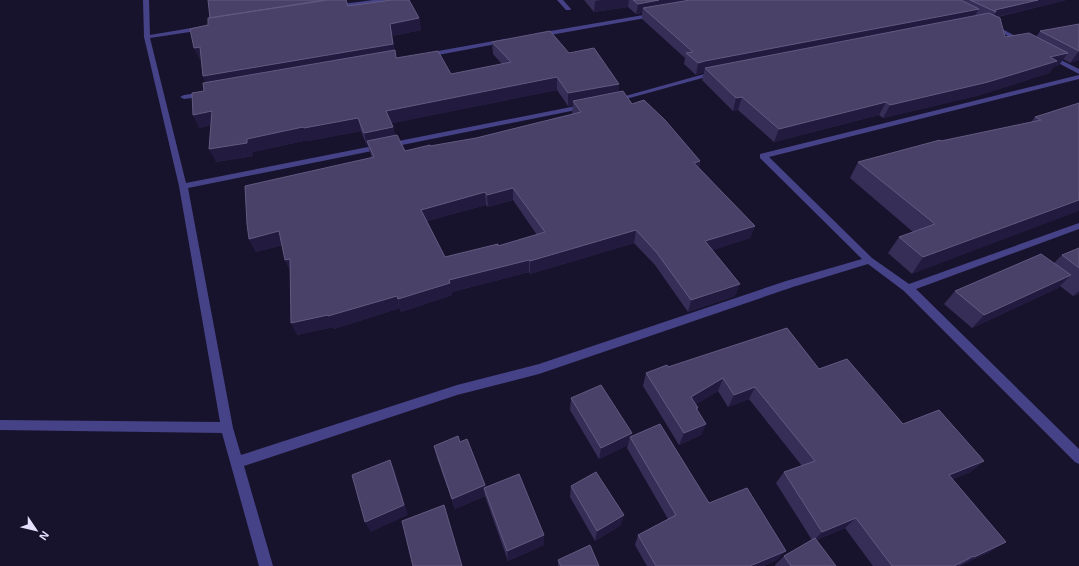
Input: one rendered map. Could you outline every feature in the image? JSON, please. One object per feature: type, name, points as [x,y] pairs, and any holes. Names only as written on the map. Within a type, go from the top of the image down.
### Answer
[{"type":"street","points":[[146,0],[147,37],[183,186],[226,428],[238,462],[266,566]]},
{"type":"street","points":[[331,8],[385,0]]},
{"type":"street","points":[[560,0],[568,9]]},
{"type":"street","points":[[529,37],[666,13]]},
{"type":"street","points":[[984,21],[1032,47]]},
{"type":"street","points":[[147,37],[209,27]]},
{"type":"street","points":[[419,56],[513,40]]},
{"type":"street","points":[[1045,54],[1079,72]]},
{"type":"street","points":[[183,186],[644,94],[689,79],[726,71]]},
{"type":"street","points":[[1079,77],[763,156],[869,260],[908,288],[1079,458]]},
{"type":"street","points":[[184,97],[208,93]]},
{"type":"street","points":[[908,288],[1079,226]]},
{"type":"street","points":[[238,462],[457,390],[539,369],[790,284],[869,260]]},
{"type":"street","points":[[0,425],[226,428]]},
{"type":"building","points":[[208,0],[324,0],[210,18]]},
{"type":"building","points":[[328,0],[346,0],[348,6],[392,0],[409,0],[419,18],[390,24],[393,44],[203,76],[200,47],[194,48],[190,29],[208,25],[208,18]]},
{"type":"building","points":[[633,0],[659,0],[638,4]]},
{"type":"building","points":[[690,0],[961,0],[979,9],[698,63],[686,53],[693,52],[643,8]]},
{"type":"building","points":[[970,0],[1038,0],[995,10],[996,12]]},
{"type":"building","points":[[989,13],[1000,18],[1005,37],[1029,33],[1068,53],[1050,57],[1057,61],[988,82],[890,105],[886,102],[779,129],[742,97],[736,98],[705,68]]},
{"type":"building","points":[[1079,24],[1079,51],[1040,31]]},
{"type":"building","points":[[550,31],[569,53],[594,48],[619,84],[568,93],[557,77],[386,111],[393,127],[364,133],[358,118],[303,127],[247,139],[247,143],[209,149],[212,111],[193,115],[192,93],[204,91],[203,83],[395,50],[396,58],[438,51],[451,74],[511,62],[492,42]]},
{"type":"building","points":[[623,91],[632,104],[644,100],[665,120],[700,161],[694,163],[755,226],[705,241],[740,284],[691,300],[657,253],[636,230],[530,261],[529,260],[449,280],[450,283],[398,299],[397,296],[328,316],[291,323],[290,259],[285,260],[279,231],[249,239],[245,186],[374,157],[367,141],[397,135],[405,151],[430,145],[476,138],[581,112],[573,101]],"holes":[[[513,188],[545,232],[498,246],[498,244],[445,257],[421,210],[485,192],[487,195]]]},
{"type":"building","points":[[1079,103],[1079,200],[923,257],[899,237],[935,224],[858,162],[940,140],[1041,120],[1035,117]]},
{"type":"building","points":[[1079,248],[1079,268],[1062,255]]},
{"type":"building","points":[[1041,254],[1071,275],[984,315],[955,291]]},
{"type":"building","points":[[787,328],[819,369],[847,359],[903,424],[939,410],[984,461],[949,475],[1006,542],[954,566],[892,566],[856,518],[822,532],[784,472],[815,461],[755,387],[734,395],[723,378],[691,397],[706,424],[684,433],[646,373],[667,365],[668,367]]},
{"type":"building","points":[[601,385],[632,433],[601,448],[571,398]]},
{"type":"building","points":[[660,424],[709,503],[747,488],[786,551],[750,566],[656,566],[638,535],[676,515],[630,437]]},
{"type":"building","points":[[458,436],[460,442],[467,439],[485,485],[452,499],[434,446]]},
{"type":"building","points":[[390,460],[404,505],[365,522],[352,475]]},
{"type":"building","points":[[596,472],[624,515],[597,531],[571,486]]},
{"type":"building","points":[[519,474],[544,535],[507,551],[484,488]]},
{"type":"building","points":[[444,505],[462,566],[413,566],[402,521]]},
{"type":"building","points":[[815,538],[836,566],[791,566],[784,556]]},
{"type":"building","points":[[590,545],[599,566],[561,566],[558,560]]}]
